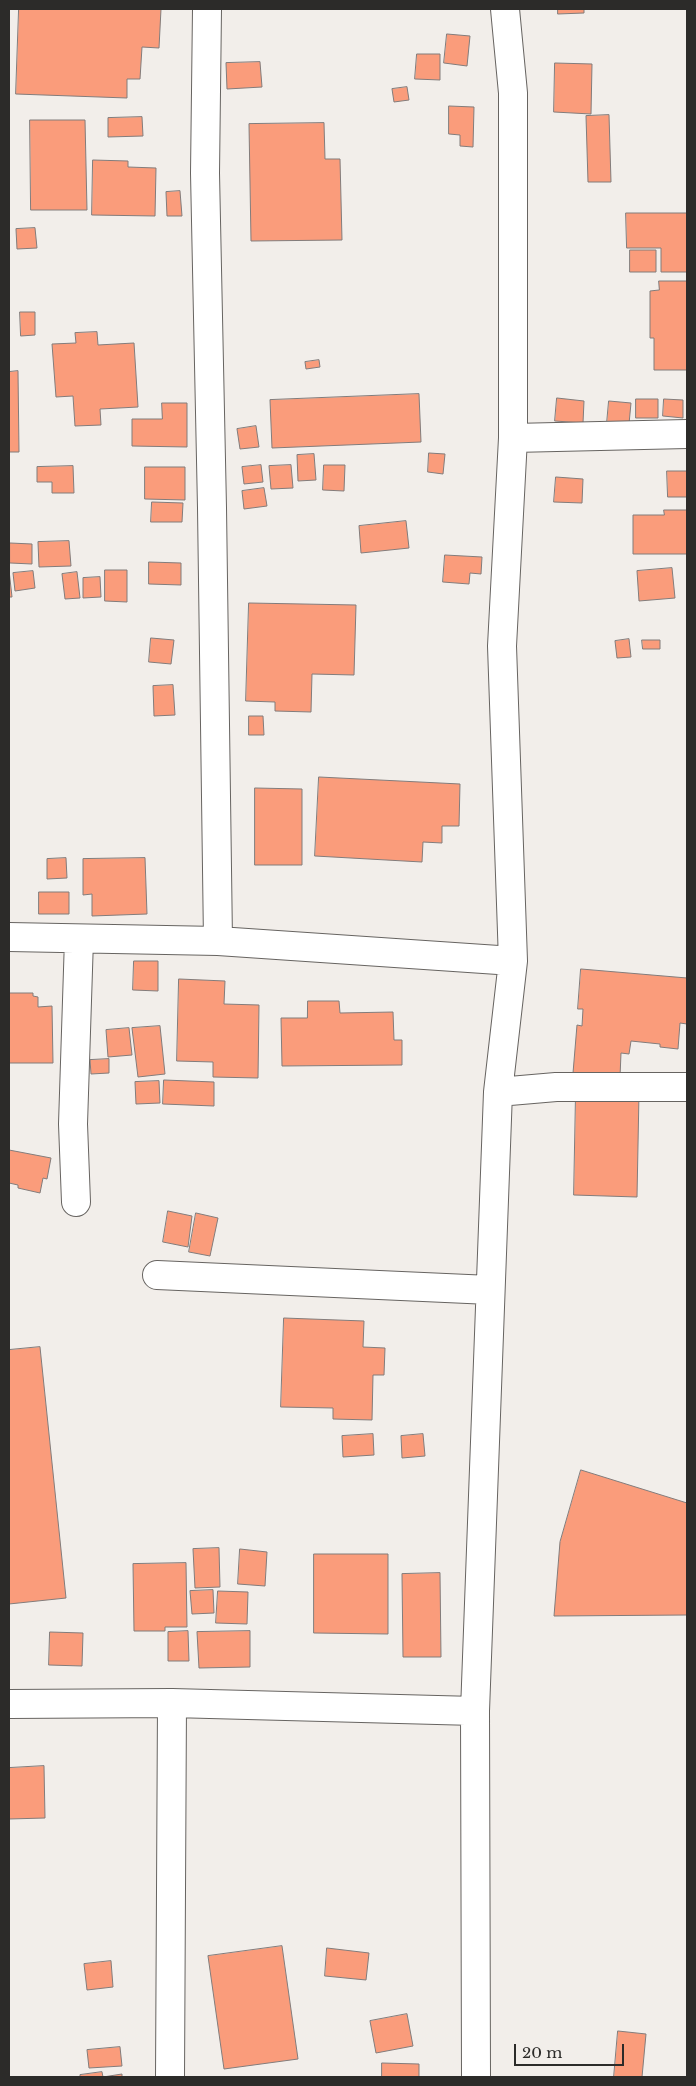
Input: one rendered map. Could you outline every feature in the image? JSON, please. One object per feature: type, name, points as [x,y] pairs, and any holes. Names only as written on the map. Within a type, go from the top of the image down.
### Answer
[{"type":"street","points":[[207,9],[205,173],[218,942]]},
{"type":"street","points":[[476,2077],[475,1711],[498,1092],[512,961],[502,646],[513,438],[513,93],[506,9]]},
{"type":"street","points":[[513,438],[687,434]]},
{"type":"street","points":[[9,937],[218,942],[512,961]]},
{"type":"street","points":[[76,1202],[73,1124],[79,939]]},
{"type":"street","points":[[498,1092],[556,1087],[687,1087]]},
{"type":"street","points":[[157,1275],[490,1290]]},
{"type":"street","points":[[9,1704],[172,1703],[475,1711]]},
{"type":"street","points":[[170,2077],[172,1703]]},
{"type":"building","points":[[19,9],[161,9],[159,48],[142,47],[140,79],[127,79],[127,98],[16,94]]},
{"type":"building","points":[[558,9],[584,9],[584,13],[558,14]]},
{"type":"building","points":[[447,34],[470,36],[467,66],[444,63]]},
{"type":"building","points":[[417,54],[440,54],[440,80],[415,79]]},
{"type":"building","points":[[260,62],[262,87],[227,89],[226,63]]},
{"type":"building","points":[[555,63],[592,64],[591,114],[554,112]]},
{"type":"building","points":[[407,87],[409,100],[394,102],[392,89]]},
{"type":"building","points":[[449,106],[474,107],[473,147],[460,146],[460,135],[449,134]]},
{"type":"building","points":[[609,115],[611,182],[588,182],[586,116]]},
{"type":"building","points":[[142,117],[143,136],[108,137],[108,118]]},
{"type":"building","points":[[30,120],[85,120],[87,210],[31,210]]},
{"type":"building","points":[[324,123],[325,159],[340,159],[342,240],[251,241],[249,124]]},
{"type":"building","points":[[93,160],[128,161],[128,167],[156,168],[155,216],[92,215]]},
{"type":"building","points":[[180,191],[182,216],[167,216],[166,192]]},
{"type":"building","points":[[626,213],[687,213],[687,272],[661,272],[661,248],[627,248]]},
{"type":"building","points":[[35,228],[37,248],[17,249],[16,229]]},
{"type":"building","points":[[630,250],[656,250],[656,272],[630,272]]},
{"type":"building","points":[[659,281],[687,281],[687,370],[654,370],[654,338],[650,338],[650,291],[659,290]]},
{"type":"building","points":[[20,312],[35,312],[35,335],[21,336]]},
{"type":"building","points":[[97,332],[98,345],[134,343],[138,407],[100,409],[101,425],[75,426],[73,396],[56,397],[52,344],[76,343],[75,333]]},
{"type":"building","points":[[319,360],[320,367],[306,369],[305,362]]},
{"type":"building","points":[[18,371],[19,452],[9,452],[9,372]]},
{"type":"building","points":[[419,394],[421,442],[272,448],[270,400]]},
{"type":"building","points":[[557,398],[584,401],[583,423],[555,421]]},
{"type":"building","points":[[636,399],[658,399],[658,418],[636,418]]},
{"type":"building","points":[[664,399],[683,400],[683,418],[663,416]]},
{"type":"building","points":[[609,401],[631,403],[629,424],[607,423]]},
{"type":"building","points":[[162,403],[187,403],[187,447],[132,446],[132,419],[162,419]]},
{"type":"building","points":[[256,426],[259,447],[240,449],[237,429]]},
{"type":"building","points":[[429,453],[445,454],[443,474],[428,472]]},
{"type":"building","points":[[314,454],[316,480],[298,481],[297,455]]},
{"type":"building","points":[[261,465],[263,482],[244,484],[242,467]]},
{"type":"building","points":[[291,465],[293,488],[271,489],[269,466]]},
{"type":"building","points":[[324,465],[345,465],[344,491],[323,490]]},
{"type":"building","points":[[73,466],[74,493],[52,493],[52,482],[37,482],[37,467]]},
{"type":"building","points":[[145,467],[185,467],[185,500],[145,499]]},
{"type":"building","points":[[667,471],[687,471],[687,497],[668,497]]},
{"type":"building","points":[[556,477],[583,479],[582,503],[554,502]]},
{"type":"building","points":[[264,488],[267,506],[244,509],[242,491]]},
{"type":"building","points":[[152,502],[183,503],[182,522],[151,522]]},
{"type":"building","points":[[664,510],[687,510],[687,554],[633,554],[633,515],[664,515]]},
{"type":"building","points":[[406,521],[409,548],[361,553],[359,526]]},
{"type":"building","points":[[69,541],[71,566],[39,567],[38,542]]},
{"type":"building","points":[[10,543],[32,544],[32,564],[10,563]]},
{"type":"building","points":[[445,555],[482,557],[481,574],[470,573],[469,584],[443,582]]},
{"type":"building","points":[[149,562],[181,563],[181,585],[149,584]]},
{"type":"building","points":[[672,568],[675,598],[639,601],[637,571]]},
{"type":"building","points":[[9,570],[12,597],[9,597]]},
{"type":"building","points":[[105,570],[127,570],[127,602],[105,601]]},
{"type":"building","points":[[33,571],[35,588],[15,591],[13,573]]},
{"type":"building","points":[[77,572],[80,598],[65,599],[62,574]]},
{"type":"building","points":[[100,577],[101,597],[83,598],[83,578]]},
{"type":"building","points":[[249,603],[356,605],[354,675],[312,674],[311,712],[275,711],[275,702],[246,701]]},
{"type":"building","points":[[151,638],[174,640],[171,664],[149,662]]},
{"type":"building","points":[[629,639],[631,657],[617,658],[615,641]]},
{"type":"building","points":[[642,640],[660,640],[660,649],[643,649]]},
{"type":"building","points":[[173,685],[175,715],[154,716],[153,686]]},
{"type":"building","points":[[249,716],[263,716],[264,735],[249,735]]},
{"type":"building","points":[[319,777],[460,784],[459,826],[442,826],[442,843],[423,842],[422,862],[315,856]]},
{"type":"building","points":[[255,788],[302,789],[302,865],[255,865]]},
{"type":"building","points":[[66,858],[67,878],[47,879],[47,859]]},
{"type":"building","points":[[145,858],[147,914],[92,916],[92,894],[83,895],[83,859]]},
{"type":"building","points":[[39,892],[69,892],[69,914],[39,914]]},
{"type":"building","points":[[134,961],[158,961],[158,991],[133,990]]},
{"type":"building","points":[[581,969],[687,978],[687,1024],[680,1023],[678,1049],[660,1047],[660,1044],[631,1041],[629,1054],[621,1053],[620,1077],[573,1073],[577,1025],[582,1026],[583,1009],[578,1009]]},
{"type":"building","points":[[179,979],[225,981],[224,1004],[259,1005],[258,1078],[213,1077],[213,1062],[177,1061]]},
{"type":"building","points":[[9,993],[33,993],[33,996],[38,997],[38,1007],[52,1006],[53,1063],[9,1063]]},
{"type":"building","points":[[308,1001],[339,1001],[340,1013],[393,1012],[394,1040],[402,1040],[402,1065],[282,1066],[281,1018],[307,1018]]},
{"type":"building","points":[[160,1026],[165,1074],[138,1077],[132,1028]]},
{"type":"building","points":[[129,1028],[132,1055],[108,1057],[106,1030]]},
{"type":"building","points":[[109,1059],[109,1073],[91,1074],[90,1060]]},
{"type":"building","points":[[164,1080],[214,1082],[214,1106],[163,1104]]},
{"type":"building","points":[[159,1081],[160,1103],[136,1104],[135,1082]]},
{"type":"building","points":[[576,1091],[639,1093],[637,1197],[574,1195]]},
{"type":"building","points":[[9,1150],[51,1158],[47,1179],[43,1178],[40,1193],[18,1188],[18,1185],[9,1183]]},
{"type":"building","points":[[168,1211],[192,1216],[188,1247],[163,1242]]},
{"type":"building","points":[[196,1213],[218,1218],[210,1256],[189,1252]]},
{"type":"building","points":[[284,1318],[364,1321],[363,1347],[385,1348],[384,1375],[373,1375],[372,1420],[333,1419],[333,1408],[281,1407]]},
{"type":"building","points":[[40,1347],[66,1598],[9,1604],[9,1350]]},
{"type":"building","points":[[373,1434],[374,1455],[343,1457],[342,1436]]},
{"type":"building","points":[[423,1434],[425,1456],[402,1458],[401,1436]]},
{"type":"building","points":[[581,1470],[687,1503],[687,1615],[554,1616],[560,1542]]},
{"type":"building","points":[[219,1548],[220,1587],[195,1588],[193,1549]]},
{"type":"building","points":[[240,1549],[267,1552],[265,1586],[238,1584]]},
{"type":"building","points":[[314,1554],[388,1554],[388,1634],[314,1633]]},
{"type":"building","points":[[186,1563],[187,1627],[165,1627],[165,1631],[134,1631],[133,1564]]},
{"type":"building","points":[[440,1573],[441,1657],[403,1657],[402,1574]]},
{"type":"building","points":[[213,1590],[214,1613],[192,1614],[190,1591]]},
{"type":"building","points":[[218,1591],[248,1592],[247,1624],[216,1623]]},
{"type":"building","points":[[188,1631],[189,1661],[168,1661],[168,1632]]},
{"type":"building","points":[[250,1631],[250,1667],[199,1668],[197,1632]]},
{"type":"building","points":[[50,1632],[83,1633],[82,1666],[49,1665]]},
{"type":"building","points":[[44,1766],[45,1818],[9,1819],[9,1768]]},
{"type":"building","points":[[282,1946],[298,2059],[224,2069],[208,1956]]},
{"type":"building","points":[[327,1948],[369,1953],[366,1980],[325,1976]]},
{"type":"building","points":[[111,1961],[113,1987],[87,1990],[84,1964]]},
{"type":"building","points":[[407,2014],[413,2046],[376,2053],[370,2021]]},
{"type":"building","points":[[618,2031],[646,2034],[642,2077],[614,2077]]},
{"type":"building","points":[[120,2047],[122,2066],[89,2068],[87,2050]]},
{"type":"building","points":[[382,2063],[419,2064],[419,2077],[382,2077]]},
{"type":"building","points":[[102,2072],[103,2077],[80,2077],[80,2075]]},
{"type":"building","points":[[122,2074],[122,2077],[103,2077]]}]
